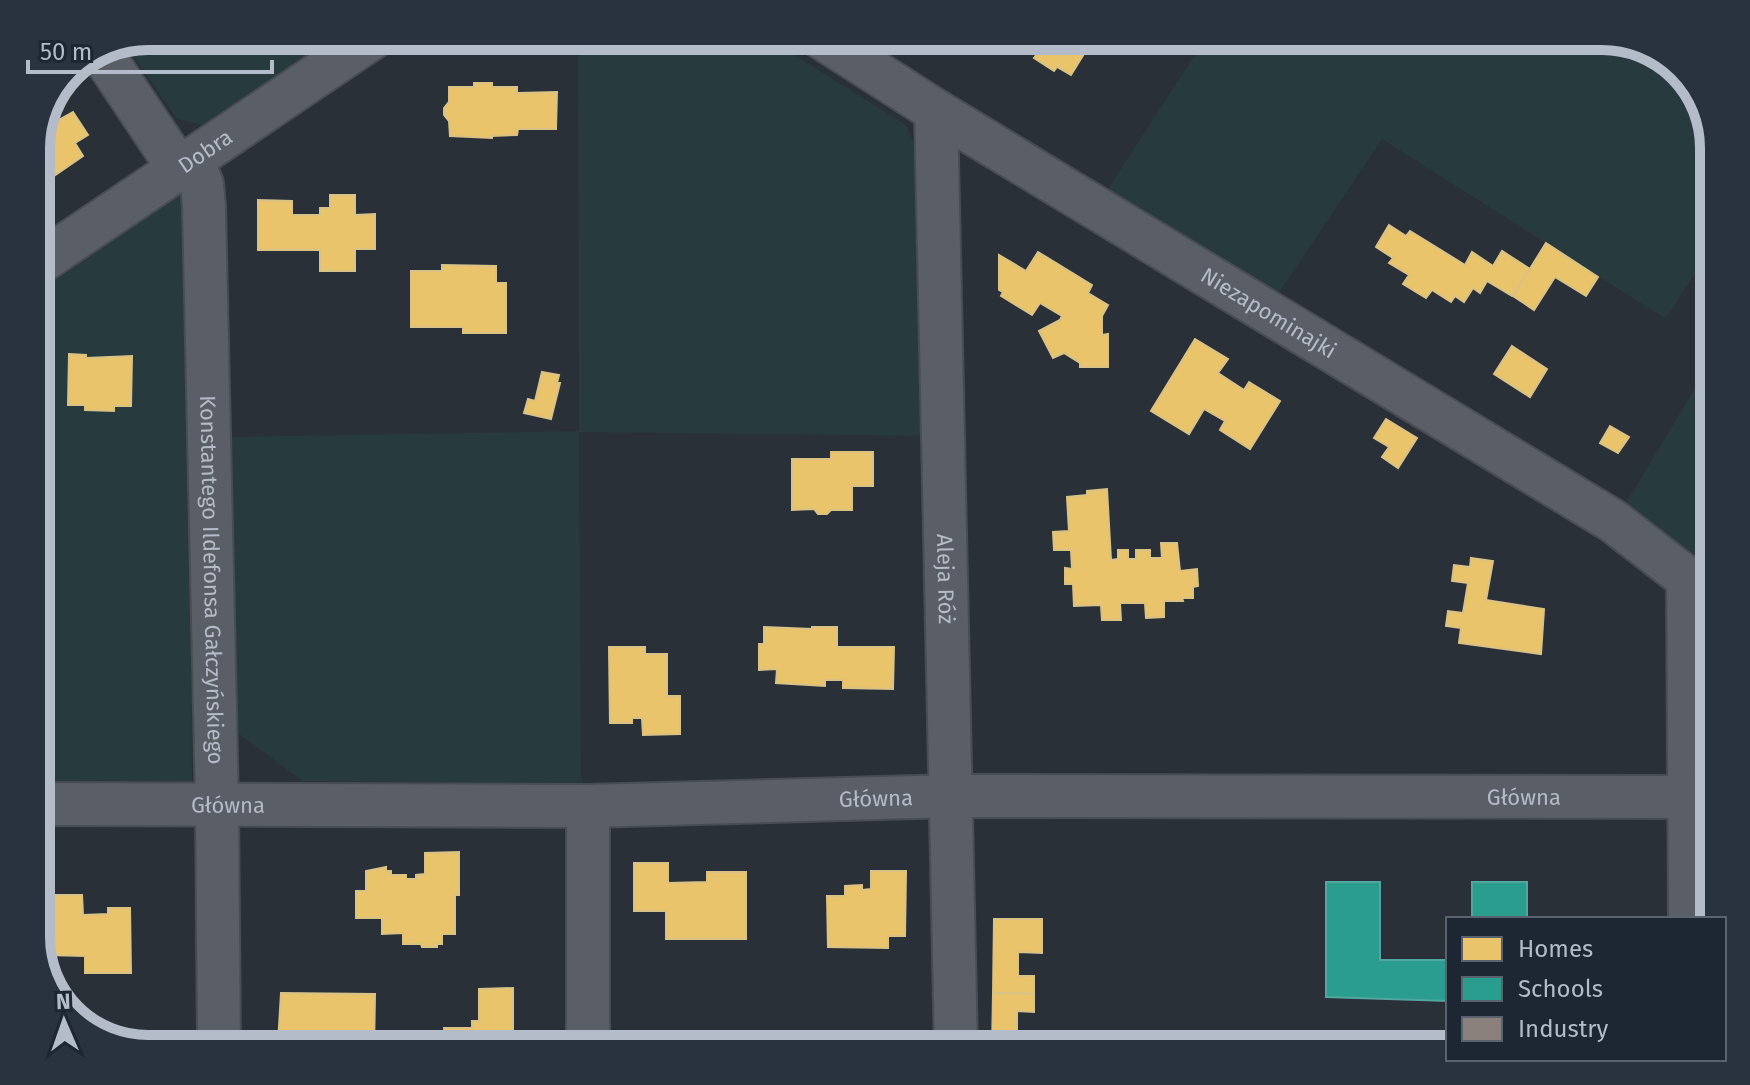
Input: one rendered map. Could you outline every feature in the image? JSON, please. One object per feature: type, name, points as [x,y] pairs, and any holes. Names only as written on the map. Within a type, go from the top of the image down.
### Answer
[{"type":"street","name":"Dobra","points":[[50,256],[354,50]]},
{"type":"street","name":"Niezapominajki","points":[[841,50],[936,111],[1613,521],[1700,585]]},
{"type":"street","name":"Konstantego Ildefonsa Gałczyńskiego","points":[[107,60],[202,184],[217,803],[219,1035]]},
{"type":"street","name":"Aleja Róż","points":[[936,111],[956,1035]]},
{"type":"street","name":"Główna","points":[[50,804],[588,806],[953,796],[1700,797]]},
{"type":"street","points":[[588,806],[588,1035]]},
{"type":"street","points":[[1690,917],[1700,808]]},
{"type":"green space","points":[[328,50],[208,126],[177,119],[131,52]]},
{"type":"green space","points":[[578,50],[786,50],[906,125],[924,168],[925,436],[579,432],[583,784],[303,781],[228,726],[226,437],[579,431]]},
{"type":"green space","points":[[1198,50],[1614,51],[1639,57],[1661,70],[1680,89],[1693,111],[1700,142],[1700,265],[1666,319],[1382,139],[1276,297],[1106,192]]},
{"type":"green space","points":[[189,190],[192,786],[50,786],[50,280]]},
{"type":"green space","points":[[1700,380],[1700,557],[1623,508]]},
{"type":"building: Homes","points":[[1030,50],[1086,50],[1071,75],[1057,67],[1054,71],[1034,58],[1037,54]]},
{"type":"building: Homes","points":[[474,83],[517,87],[517,93],[557,92],[556,129],[518,129],[517,135],[492,138],[450,136],[449,121],[444,115],[444,108],[449,102],[449,87],[474,87]]},
{"type":"building: Homes","points":[[73,112],[88,135],[75,143],[83,156],[50,179],[50,142],[53,123]]},
{"type":"building: Homes","points":[[330,195],[355,195],[355,215],[375,214],[375,249],[355,249],[355,271],[320,271],[320,250],[258,250],[258,200],[292,201],[292,215],[320,215],[320,208],[330,208]]},
{"type":"building: Homes","points":[[1389,225],[1406,236],[1410,231],[1465,265],[1472,252],[1493,266],[1502,251],[1530,269],[1512,296],[1487,281],[1480,293],[1473,288],[1464,302],[1455,296],[1451,302],[1432,290],[1426,298],[1403,284],[1409,275],[1389,263],[1393,258],[1376,247]]},
{"type":"building: Homes","points":[[1546,243],[1598,277],[1586,296],[1555,277],[1534,310],[1513,296]]},
{"type":"building: Homes","points":[[1038,252],[1092,285],[1088,293],[1108,305],[1102,316],[1102,335],[1108,334],[1108,367],[1080,367],[1080,363],[1064,353],[1053,358],[1039,331],[1062,316],[1040,303],[1032,315],[1001,296],[999,255],[1026,271]]},
{"type":"building: Homes","points":[[442,265],[496,266],[496,283],[506,283],[506,333],[463,333],[463,327],[411,327],[411,271],[442,271]]},
{"type":"building: Homes","points":[[1195,339],[1228,359],[1218,373],[1244,390],[1249,382],[1280,401],[1250,449],[1220,430],[1225,421],[1204,409],[1189,434],[1151,411]]},
{"type":"building: Homes","points":[[1512,346],[1547,369],[1530,397],[1494,374]]},
{"type":"building: Homes","points":[[69,354],[86,355],[86,358],[132,356],[131,406],[114,406],[114,411],[85,410],[85,405],[68,405]]},
{"type":"building: Homes","points":[[542,372],[559,375],[557,383],[560,383],[551,419],[524,413],[528,399],[535,401]]},
{"type":"building: Homes","points":[[1386,419],[1417,438],[1398,468],[1382,457],[1389,447],[1374,438]]},
{"type":"building: Homes","points":[[1610,426],[1629,437],[1618,453],[1600,443]]},
{"type":"building: Homes","points":[[831,452],[873,452],[873,486],[852,486],[852,510],[831,510],[827,514],[818,514],[814,509],[792,510],[792,459],[831,459]]},
{"type":"building: Homes","points":[[1107,489],[1111,560],[1118,559],[1118,550],[1128,550],[1128,559],[1136,559],[1136,550],[1150,550],[1150,558],[1162,558],[1161,543],[1177,543],[1180,571],[1197,569],[1198,586],[1193,587],[1193,598],[1164,601],[1164,617],[1146,618],[1145,603],[1120,603],[1121,620],[1102,620],[1101,605],[1074,606],[1073,584],[1065,584],[1065,568],[1072,569],[1071,550],[1054,550],[1053,532],[1069,531],[1067,497]]},
{"type":"building: Homes","points":[[1471,558],[1493,561],[1486,600],[1544,609],[1541,654],[1459,643],[1461,628],[1446,626],[1448,611],[1463,613],[1468,583],[1452,581],[1454,565],[1470,567]]},
{"type":"building: Homes","points":[[764,627],[837,627],[837,647],[894,647],[893,689],[843,688],[843,680],[825,680],[825,686],[776,683],[777,669],[759,670],[759,644],[764,644]]},
{"type":"building: Homes","points":[[609,647],[645,647],[645,654],[667,654],[667,696],[680,696],[680,734],[643,735],[642,718],[632,718],[632,723],[610,723]]},
{"type":"building: Homes","points":[[459,852],[455,934],[442,934],[442,944],[422,947],[421,944],[403,944],[403,933],[382,934],[382,918],[356,918],[356,891],[366,891],[366,871],[386,867],[391,875],[416,879],[416,875],[425,874],[425,853]]},
{"type":"building: Homes","points":[[634,863],[668,863],[668,883],[707,882],[707,872],[746,872],[746,939],[666,939],[666,911],[634,911]]},
{"type":"building: Homes","points":[[871,871],[906,871],[905,936],[888,936],[888,948],[828,947],[827,896],[845,896],[845,886],[862,885],[862,890],[871,889]]},
{"type":"building: Homes","points":[[50,895],[82,895],[83,915],[108,914],[108,908],[130,908],[131,973],[85,973],[85,956],[52,955]]},
{"type":"building: Homes","points":[[994,919],[1042,919],[1042,953],[1018,952],[1018,976],[1034,976],[1034,994],[993,993]]},
{"type":"building: Homes","points":[[513,988],[513,1035],[444,1035],[444,1028],[472,1028],[472,1021],[479,1021],[479,989]]},
{"type":"building: Homes","points":[[281,993],[375,994],[374,1035],[278,1035]]},
{"type":"building: Homes","points":[[993,993],[1034,994],[1034,1012],[1017,1011],[1017,1035],[992,1035]]},
{"type":"building: Schools","points":[[1326,882],[1380,882],[1380,960],[1446,960],[1446,1001],[1326,997]]},
{"type":"building: Schools","points":[[1472,882],[1527,882],[1527,917],[1472,917]]}]
